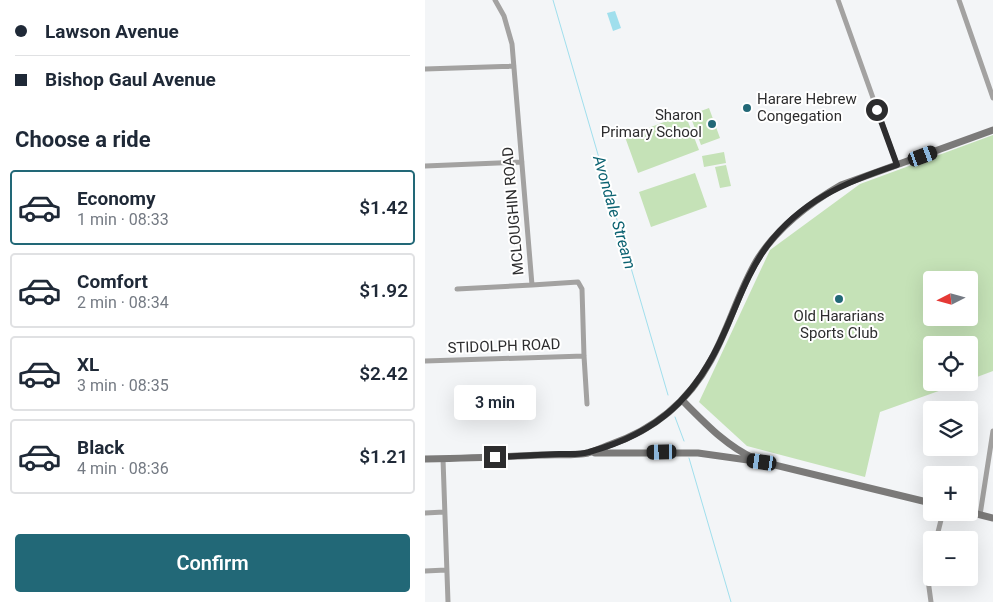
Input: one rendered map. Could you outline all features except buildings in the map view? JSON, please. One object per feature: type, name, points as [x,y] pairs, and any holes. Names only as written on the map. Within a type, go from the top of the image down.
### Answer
[{"type":"main road","points":[[587,453],[636,434],[669,414],[682,400],[711,360],[748,276],[763,252],[779,232],[806,208],[841,185],[993,130]]},
{"type":"main road","points":[[682,400],[722,439],[737,450],[762,462]]},
{"type":"main road","points":[[425,459],[587,453],[698,453],[762,462],[923,501]]},
{"type":"main road","points":[[978,514],[993,518]]},
{"type":"street","name":"MCLOUGHIN ROAD","points":[[495,0],[509,30],[514,66],[532,285],[578,282],[581,285],[587,404]]},
{"type":"street","points":[[838,0],[897,165]]},
{"type":"street","points":[[959,0],[993,98]]},
{"type":"street","points":[[425,69],[514,66]]},
{"type":"street","points":[[425,166],[521,162]]},
{"type":"street","points":[[457,289],[532,285]]},
{"type":"street","name":"STIDOLPH ROAD","points":[[425,361],[584,356]]},
{"type":"street","points":[[981,515],[993,431]]},
{"type":"street","points":[[443,458],[448,602]]},
{"type":"street","points":[[425,513],[444,512]]},
{"type":"street","points":[[425,571],[446,570]]},
{"type":"street","points":[[929,586],[931,602]]},
{"type":"green space","points":[[709,108],[720,138],[701,145],[690,115]]},
{"type":"green space","points":[[685,114],[699,150],[638,173],[625,137]]},
{"type":"green space","name":"Old Hararians Sports Club","points":[[993,135],[993,371],[978,377],[978,336],[923,336],[923,391],[939,391],[880,412],[865,477],[747,446],[699,402],[770,250],[860,184]]},
{"type":"green space","points":[[724,152],[726,163],[704,167],[702,156]]},
{"type":"green space","points":[[726,165],[731,186],[720,188],[715,167]]},
{"type":"green space","points":[[695,173],[707,207],[651,227],[639,192]]},
{"type":"water","points":[[615,11],[621,28],[613,31],[607,13]]},
{"type":"waterway","name":"Avondale Stream","points":[[553,0],[668,395]]},
{"type":"waterway","name":"Avondale Stream","points":[[675,417],[684,441]]},
{"type":"waterway","name":"Avondale Stream","points":[[689,458],[731,602]]},
{"type":"place","name":"Harare Hebrew Congegation","points":[[747,108]]},
{"type":"place","name":"Sharon Primary School","points":[[712,124]]},
{"type":"place","name":"Old Hararians Sports Club","points":[[839,299]]},
{"type":"route","points":[[495,457],[587,453],[636,434],[669,414],[695,385],[711,360],[748,276],[768,245],[779,232],[806,208],[841,185],[897,165],[877,110]]}]
